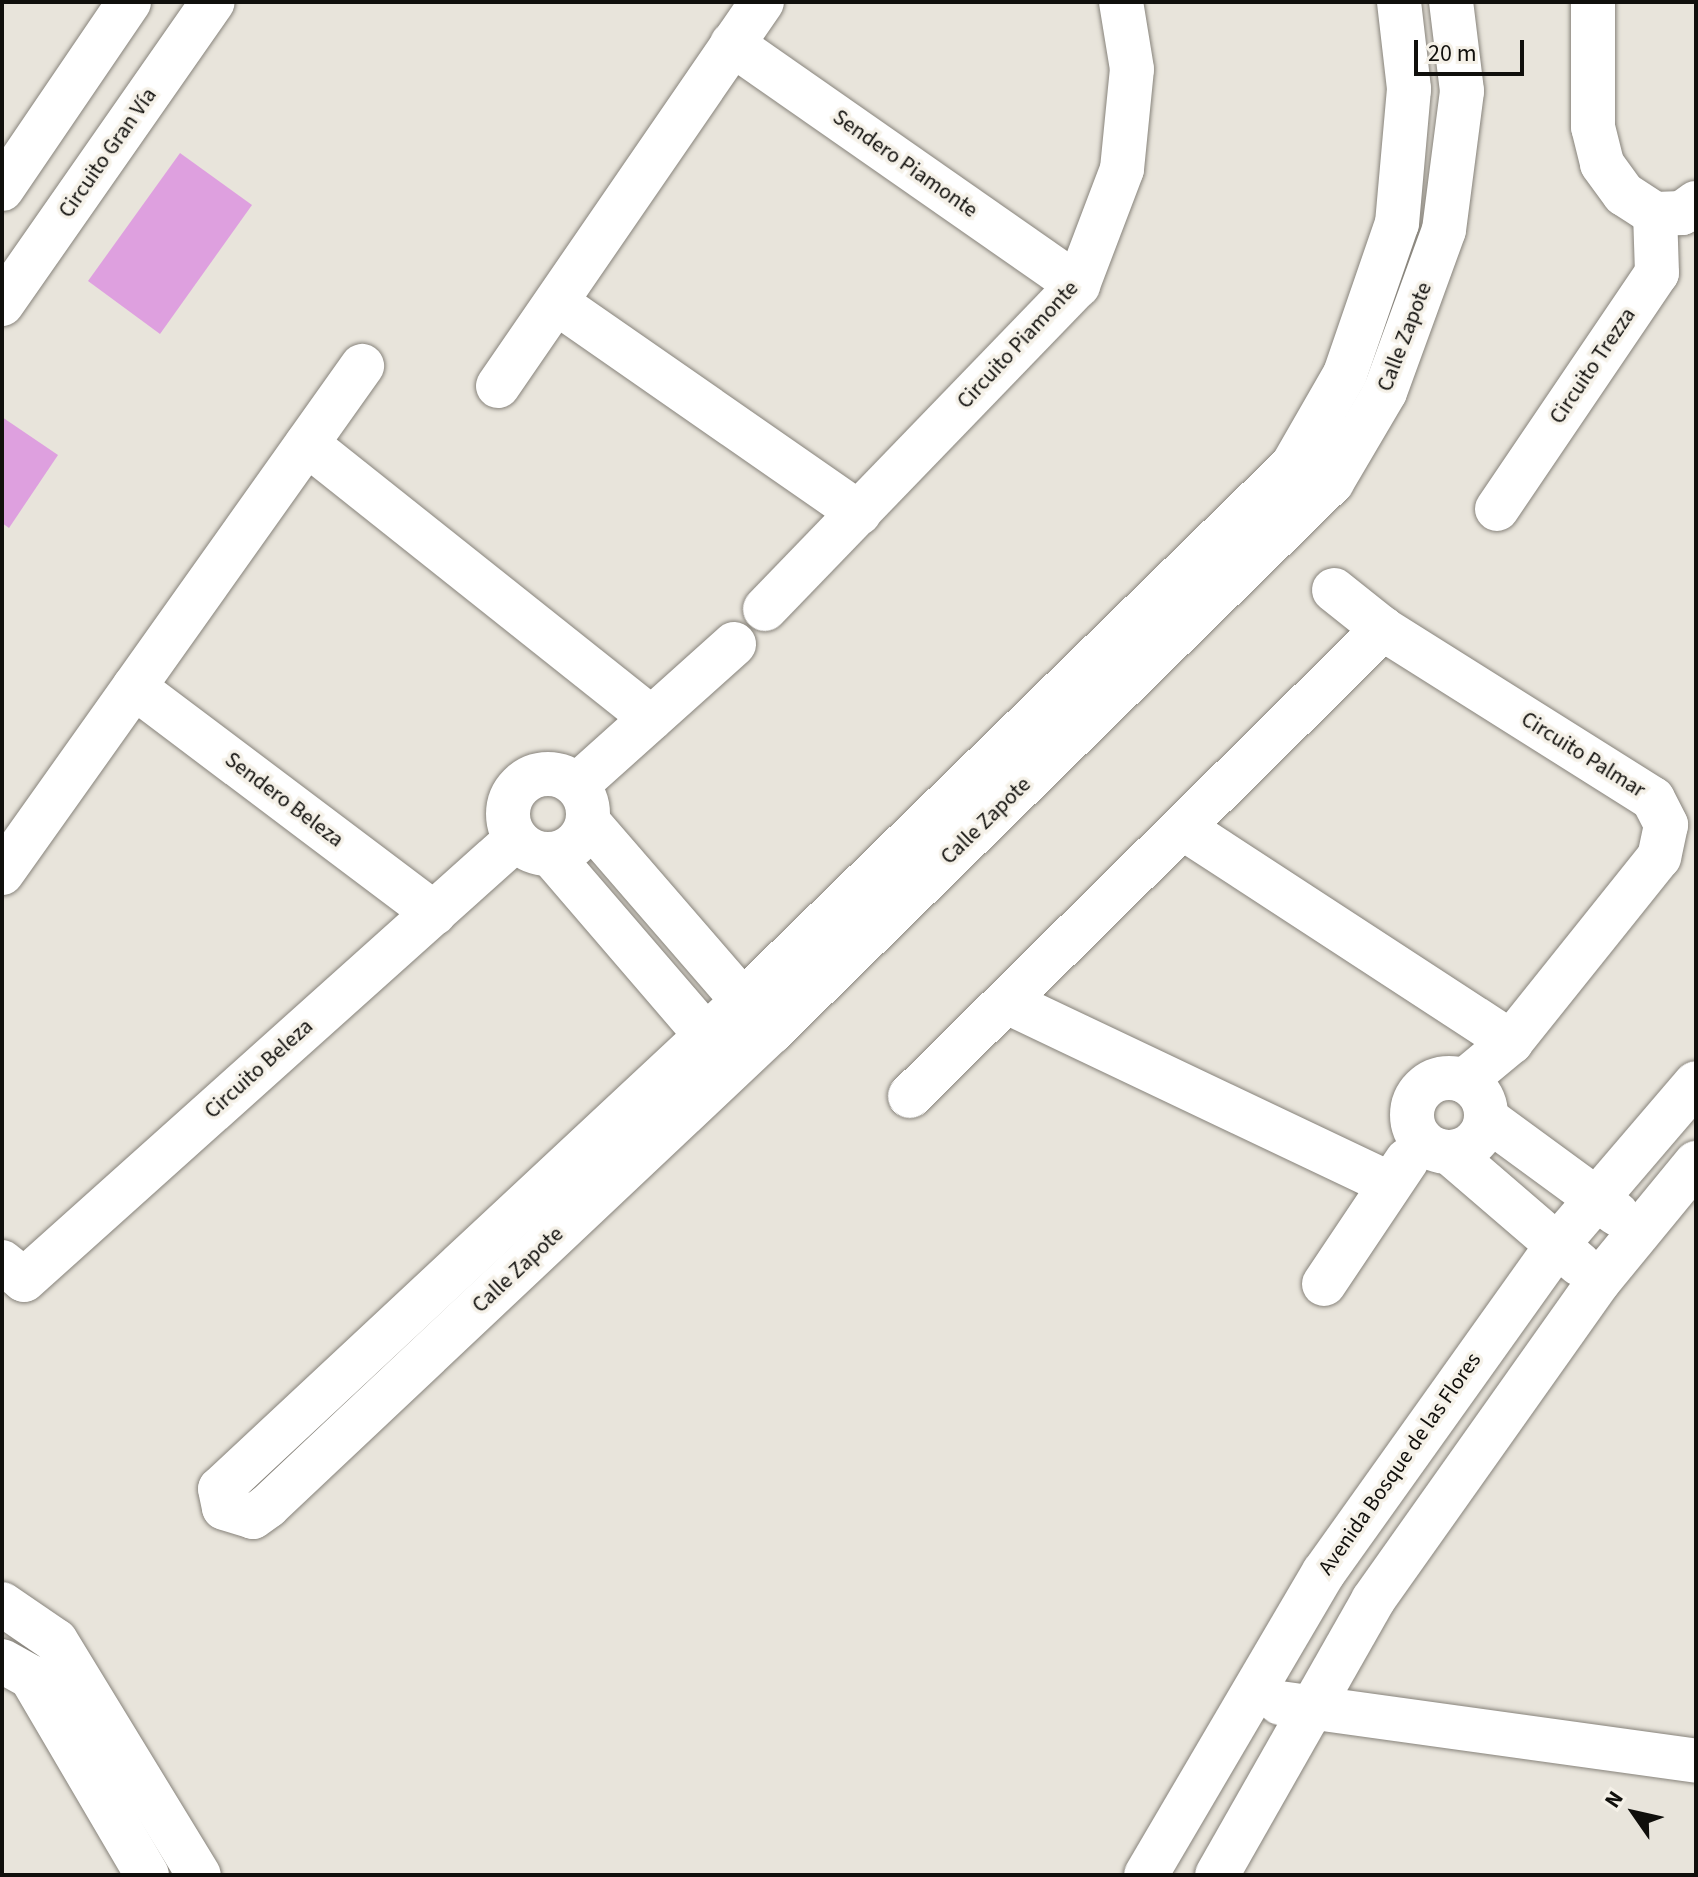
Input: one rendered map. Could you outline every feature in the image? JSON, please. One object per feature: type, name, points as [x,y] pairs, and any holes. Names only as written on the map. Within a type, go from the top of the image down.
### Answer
[{"type":"street","points":[[75,199],[7,171],[129,2]]},
{"type":"street","name":"Circuito Gran Vía","points":[[2,304],[213,2]]},
{"type":"street","points":[[498,386],[762,2]]},
{"type":"street","name":"Circuito Piamonte","points":[[765,609],[1078,285],[1122,169],[1132,69],[1121,2]]},
{"type":"street","name":"Calle Zapote","points":[[757,1017],[1292,466],[1322,422],[1397,223],[1409,89],[1399,2]]},
{"type":"street","name":"Calle Zapote","points":[[720,1051],[268,1506],[253,1517],[240,1516],[224,1508],[220,1489],[720,1051],[1332,482],[1362,439],[1444,230],[1462,91],[1451,2]]},
{"type":"street","name":"Circuito Trezza","points":[[1497,509],[1657,273],[1676,209],[1624,194],[1602,164],[1593,127],[1593,2]]},
{"type":"street","name":"Sendero Piamonte","points":[[732,44],[1078,285]]},
{"type":"street","points":[[557,303],[859,513]]},
{"type":"street","points":[[2,873],[362,366]]},
{"type":"street","points":[[307,444],[651,718]]},
{"type":"street","name":"Circuito Palmar","points":[[1334,590],[1383,629],[1653,799],[1666,825],[1659,857],[1511,1042],[1464,1081]]},
{"type":"street","points":[[910,1096],[1383,629]]},
{"type":"street","name":"Circuito Beleza","points":[[2,1262],[24,1280],[434,913],[533,847],[574,846],[582,804],[651,718],[734,644]]},
{"type":"street","name":"Sendero Beleza","points":[[134,687],[434,913]]},
{"type":"street","points":[[720,1051],[507,816],[525,781],[551,773],[582,804],[757,1017]]},
{"type":"street","points":[[1183,828],[1511,1042]]},
{"type":"street","points":[[1007,1002],[1390,1184]]},
{"type":"street","points":[[1324,1284],[1390,1184],[1435,1146],[1474,1142],[1486,1118],[1484,1102],[1464,1081],[1436,1079],[1415,1099],[1435,1146],[1599,1281]]},
{"type":"street","name":"Avenida Bosque de las Flores","points":[[1146,1875],[1246,1698],[1324,1572],[1557,1245],[1594,1198],[1696,1083]]},
{"type":"street","points":[[1486,1118],[1638,1230]]},
{"type":"street","points":[[1217,1875],[1306,1707],[1468,1459],[1638,1230],[1696,1163]]},
{"type":"street","points":[[2,1604],[56,1641],[199,1875]]},
{"type":"street","points":[[2,1661],[31,1677],[147,1875]]},
{"type":"street","points":[[1246,1698],[1696,1761]]},
{"type":"building","points":[[180,153],[252,205],[160,334],[88,281]]},
{"type":"building","points":[[2,417],[58,455],[9,528],[2,523]]}]
